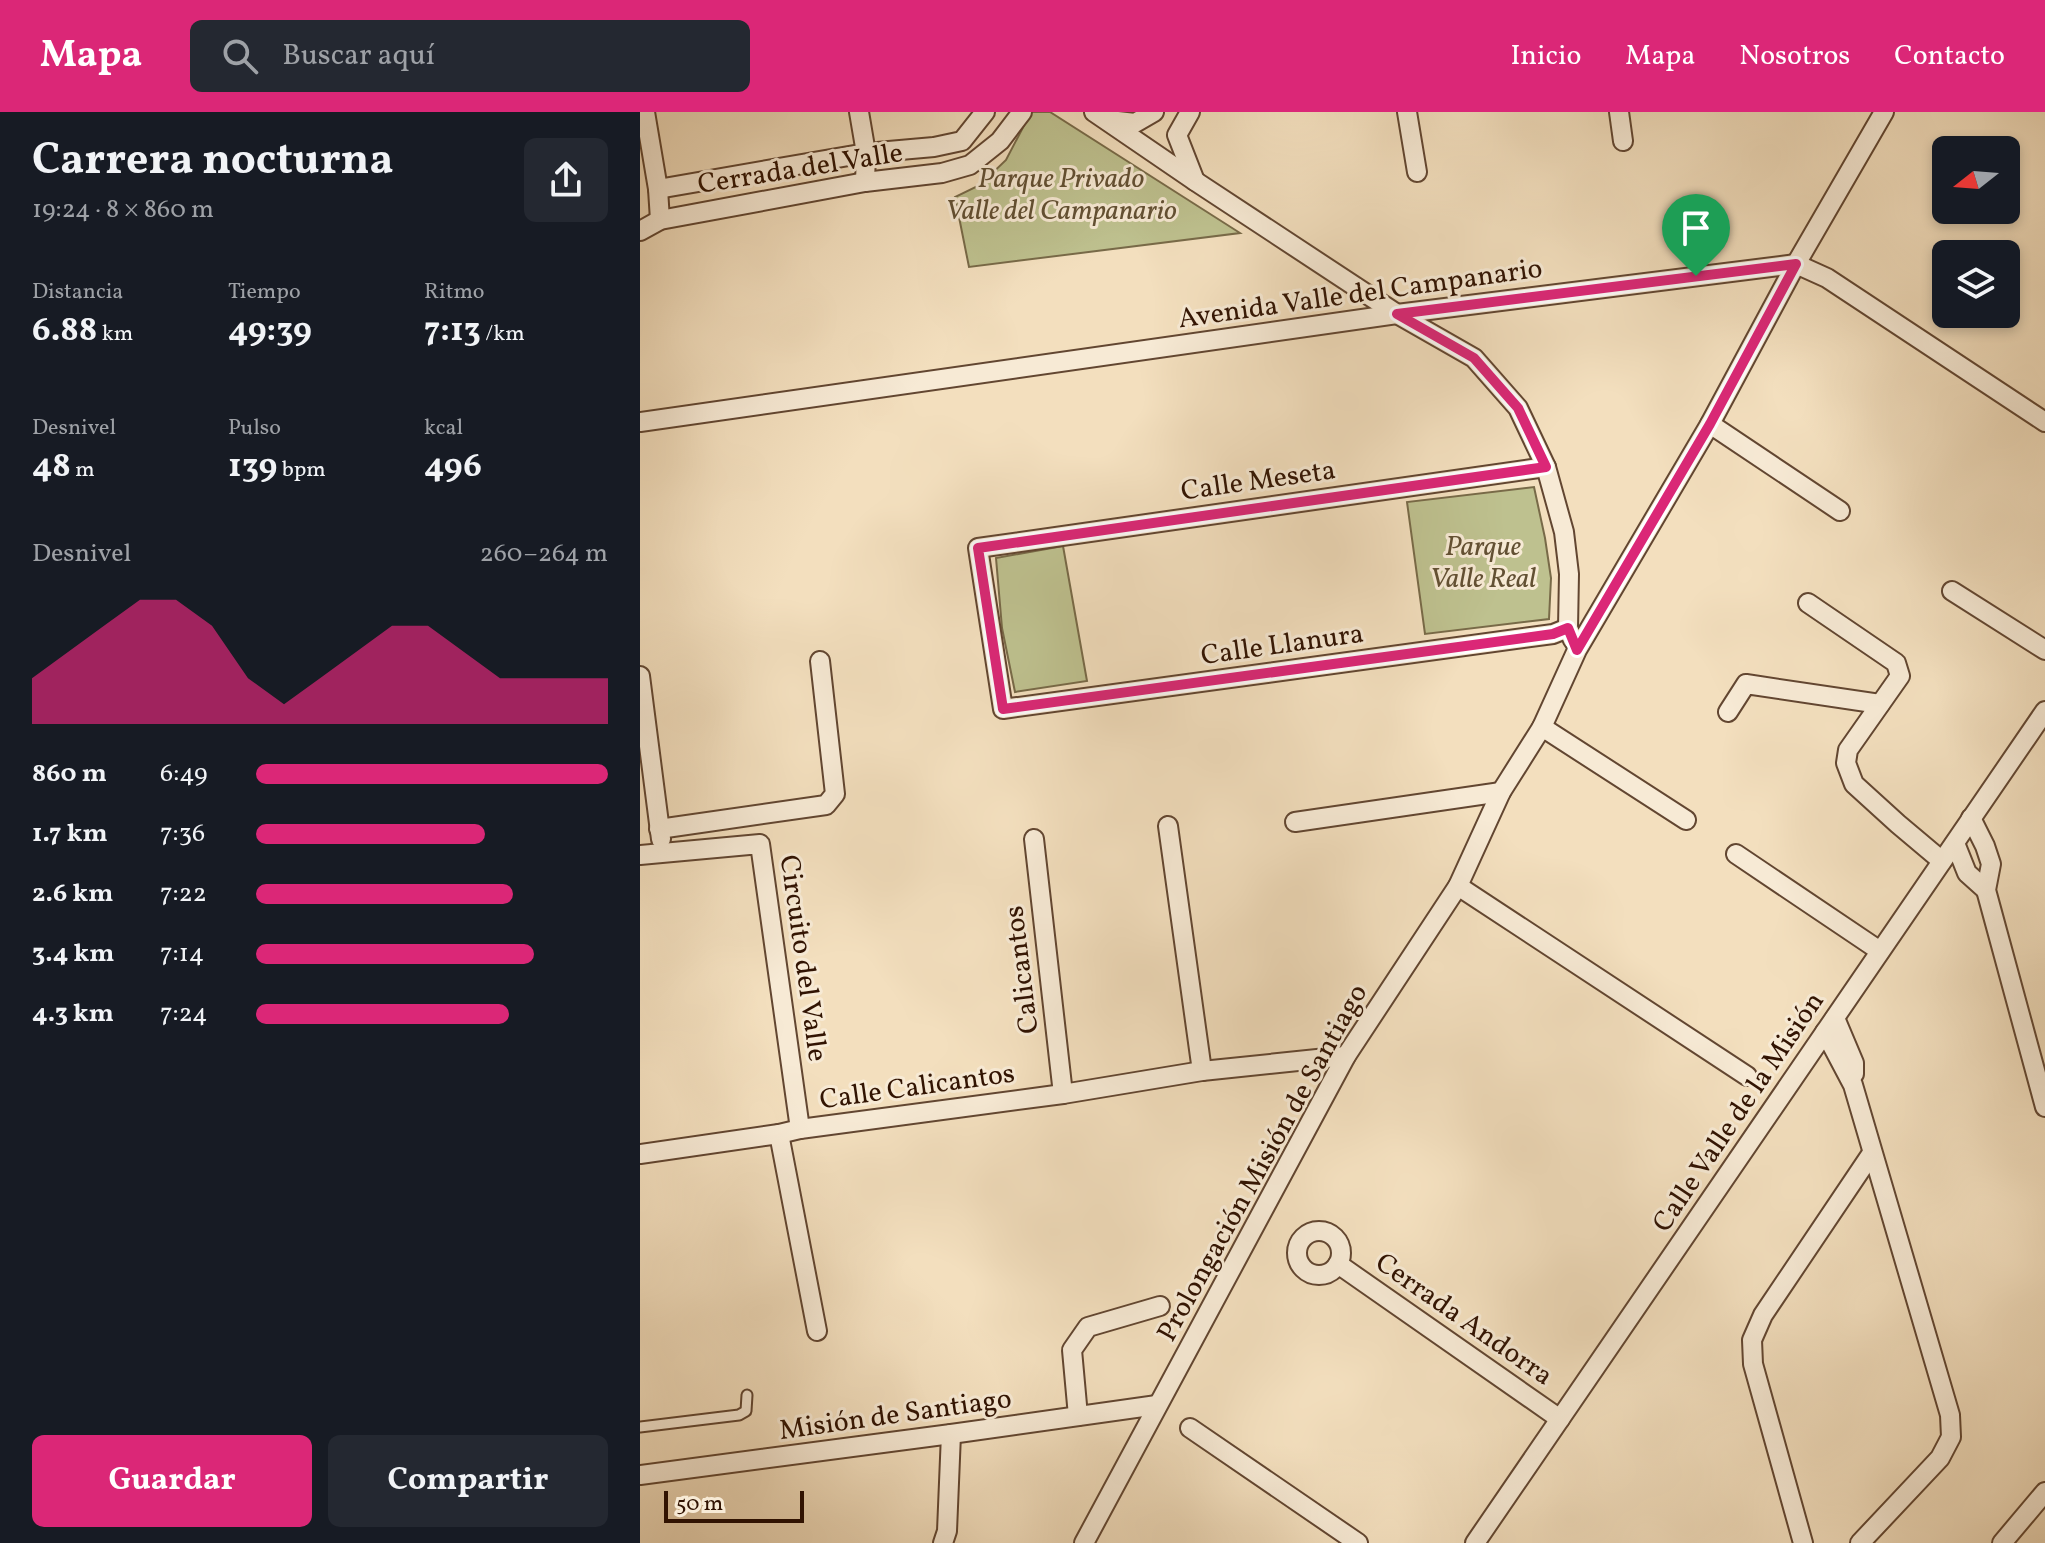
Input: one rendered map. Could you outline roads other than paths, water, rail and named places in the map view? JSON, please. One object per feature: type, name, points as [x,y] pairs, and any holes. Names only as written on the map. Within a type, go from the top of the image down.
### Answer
[{"type":"street","points":[[645,112],[658,189]]},
{"type":"street","points":[[859,112],[866,153],[865,182]]},
{"type":"street","points":[[970,165],[962,141],[985,112]]},
{"type":"street","name":"Cerrada del Valle","points":[[640,231],[660,220],[865,182],[942,173],[970,165],[1000,141],[1022,112]]},
{"type":"street","points":[[1099,116],[1135,123],[1154,112]]},
{"type":"street","points":[[1190,112],[1177,135],[1195,181]]},
{"type":"street","points":[[1407,112],[1417,172]]},
{"type":"street","points":[[1619,112],[1623,141]]},
{"type":"street","name":"Prolongación Misión de Santiago","points":[[1084,1543],[1346,1056],[1458,886],[1501,792],[1542,727],[1577,650],[1710,424],[1796,264],[1884,112]]},
{"type":"street","points":[[1099,116],[1397,314],[1474,358],[1518,408],[1546,467],[1564,532],[1569,574],[1568,628],[1577,650]]},
{"type":"street","name":"Cerrada del Valle","points":[[660,220],[658,189],[866,153],[934,147],[962,141]]},
{"type":"street","points":[[1796,264],[1827,278],[2045,422]]},
{"type":"street","name":"Avenida Valle del Campanario","points":[[640,422],[1397,314],[1796,264]]},
{"type":"street","points":[[1710,424],[1840,511]]},
{"type":"street","name":"Calle Meseta","points":[[1003,709],[978,548],[1546,467]]},
{"type":"street","points":[[1952,591],[2045,650]]},
{"type":"street","points":[[1808,603],[1896,663],[1900,676],[1848,750],[1846,763],[1854,784],[1942,861]]},
{"type":"street","name":"Calle Llanura","points":[[1003,709],[1553,634],[1568,628]]},
{"type":"street","points":[[659,829],[826,805],[835,794],[820,661]]},
{"type":"street","points":[[640,676],[664,853]]},
{"type":"street","points":[[1728,712],[1746,684],[1880,704]]},
{"type":"street","name":"Calle Valle de la Misión","points":[[1475,1543],[2045,711]]},
{"type":"street","points":[[1542,727],[1686,820]]},
{"type":"street","points":[[1295,822],[1501,792]]},
{"type":"street","points":[[1971,818],[1991,864],[1986,890],[2045,1107]]},
{"type":"street","points":[[1168,826],[1202,1071]]},
{"type":"street","name":"Calicantos","points":[[1034,839],[1063,1094]]},
{"type":"street","points":[[1955,843],[1967,873],[1986,890]]},
{"type":"street","name":"Circuito del Valle","points":[[640,855],[760,844],[800,1129]]},
{"type":"street","points":[[1736,854],[1880,951]]},
{"type":"street","points":[[1458,886],[1747,1076]]},
{"type":"street","points":[[1830,1025],[1854,1063],[1853,1085],[1950,1415],[1951,1437],[1940,1458],[1860,1543]]},
{"type":"street","name":"Calle Calicantos","points":[[640,1154],[1063,1094],[1202,1071],[1346,1056]]},
{"type":"street","points":[[779,1134],[817,1331]]},
{"type":"street","points":[[1803,1543],[1753,1364],[1752,1340],[1763,1315],[1872,1153]]},
{"type":"street","name":"Cerrada Andorra","points":[[1338,1264],[1560,1419]]},
{"type":"street","points":[[1078,1416],[1072,1350],[1088,1327],[1160,1306]]},
{"type":"street","name":"Misión de Santiago","points":[[640,1475],[1157,1405]]},
{"type":"street","points":[[1190,1428],[1358,1543]]},
{"type":"street","points":[[943,1543],[947,1531],[951,1434]]},
{"type":"street","points":[[2002,1543],[2045,1492]]},
{"type":"lane","points":[[640,1427],[739,1415],[746,1411],[747,1395]]},
{"type":"park label","name":"Parque Privado Valle del Campanario","points":[[1061,193]]},
{"type":"park label","name":"Parque Valle Real","points":[[1483,561]]}]
